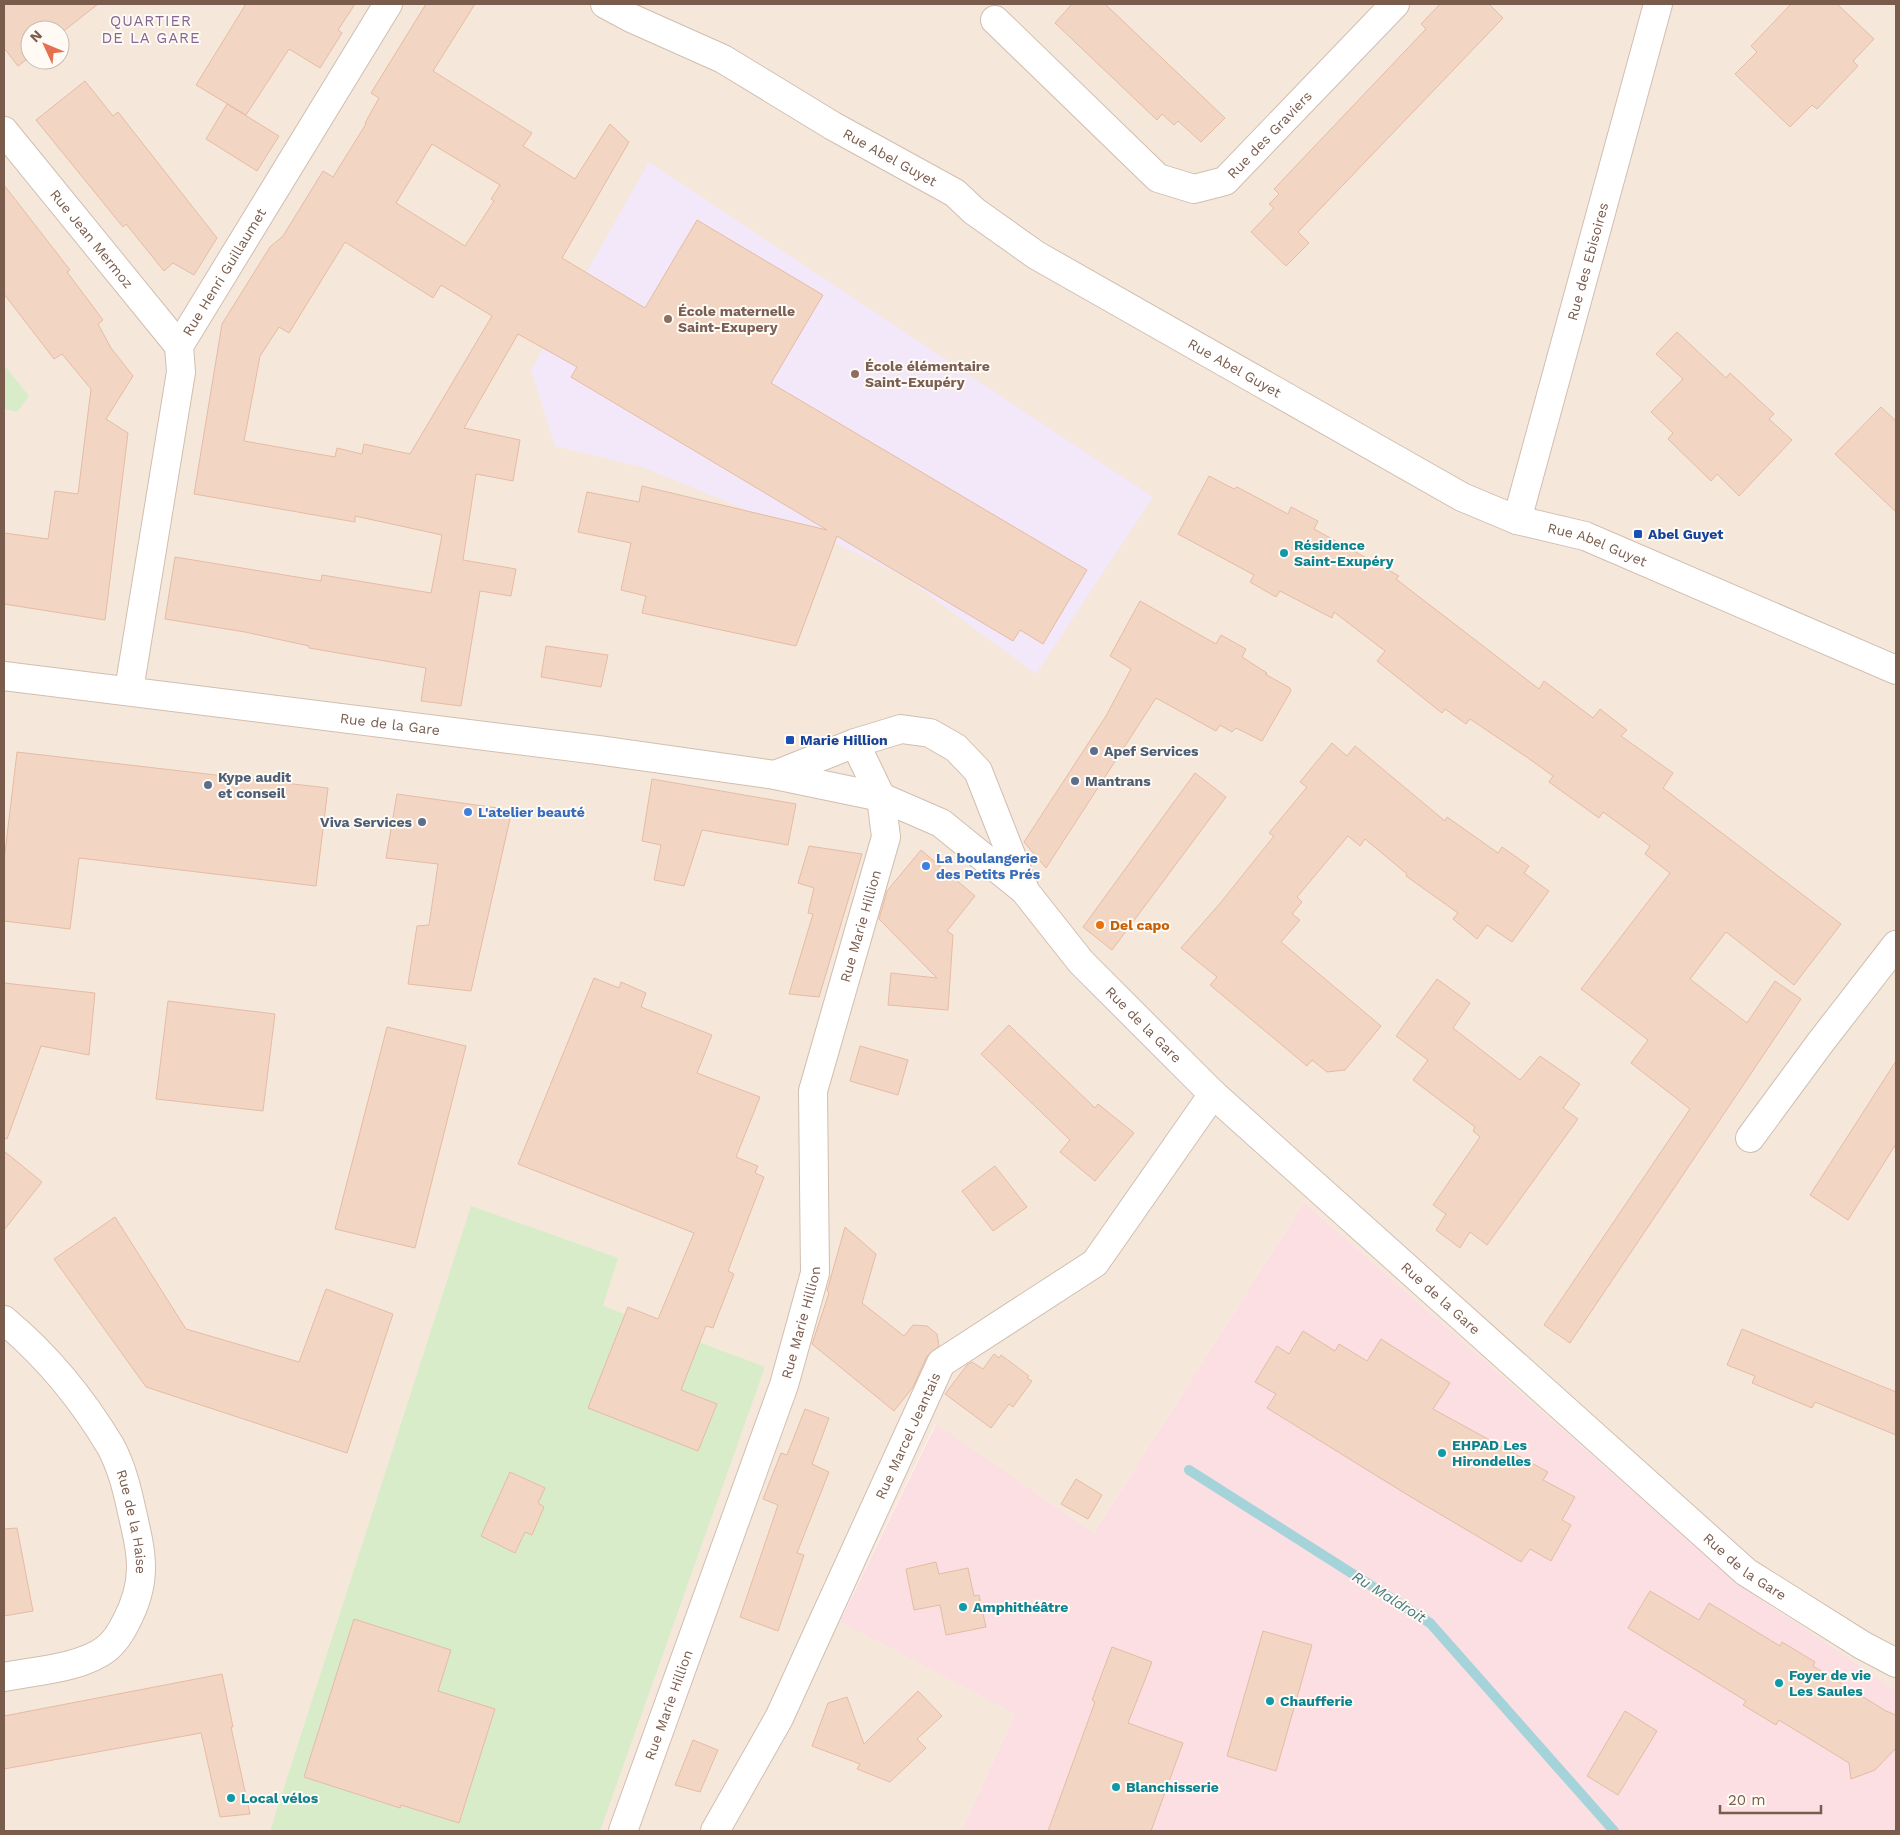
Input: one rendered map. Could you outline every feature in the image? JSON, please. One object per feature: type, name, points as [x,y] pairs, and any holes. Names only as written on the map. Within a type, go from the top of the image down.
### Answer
[{"type":"street","name":"Rue Henri Guillaumet","points":[[128,690],[181,372],[179,346],[388,4]]},
{"type":"street","name":"Rue Abel Guyet","points":[[604,4],[723,59],[833,126],[955,193],[974,211],[1036,255],[1462,497],[1517,520],[1585,536],[1896,670]]},
{"type":"street","name":"Rue des Graviers","points":[[995,20],[1158,178],[1194,188],[1225,181],[1395,4]]},
{"type":"street","name":"Rue des Ebisoires","points":[[1517,520],[1658,4]]},
{"type":"street","name":"Rue Jean Mermoz","points":[[4,131],[179,346]]},
{"type":"street","name":"Rue de la Gare","points":[[4,676],[598,750],[775,775],[881,797],[941,823],[1024,890],[1080,962],[1212,1094],[1746,1572],[1862,1646],[1896,1663]]},
{"type":"street","name":"Rue de la Gare","points":[[775,775],[855,742],[902,729],[930,733],[956,748],[978,771],[1024,890]]},
{"type":"street","points":[[855,742],[881,797]]},
{"type":"street","name":"Rue Marie Hillion","points":[[623,1831],[784,1385],[815,1273],[813,1091],[886,837],[881,797]]},
{"type":"street","points":[[958,835],[982,816],[990,800]]},
{"type":"street","points":[[1750,1138],[1896,945]]},
{"type":"street","name":"Rue Marcel Jeantais","points":[[715,1831],[778,1718],[941,1363],[1095,1263],[1212,1094]]},
{"type":"street","name":"Rue de la Haise","points":[[4,1320],[34,1346],[76,1397],[111,1448],[124,1477],[140,1546],[141,1575],[138,1601],[123,1629],[106,1649],[86,1661],[4,1677]]},
{"type":"shaded area","points":[[4,4],[1896,4],[1896,1690],[1737,1583],[1304,1202],[1094,1533],[935,1424],[840,1620],[1015,1714],[961,1831],[4,1831]]},
{"type":"shaded area","name":"École élémentaire Saint-Exupéry","points":[[649,162],[1153,497],[1036,674],[905,577],[835,543],[743,519],[745,509],[645,468],[555,446],[531,370]]},
{"type":"shaded area","points":[[1304,1202],[1737,1583],[1896,1690],[1896,1831],[961,1831],[1015,1714],[840,1621],[936,1424],[1094,1533]]},
{"type":"green space","points":[[4,365],[29,396],[17,412],[4,409]]},
{"type":"green space","points":[[471,1206],[618,1258],[603,1306],[765,1367],[600,1831],[270,1831]]},
{"type":"building","points":[[4,4],[98,4],[70,26],[70,20],[20,20],[20,64],[18,66],[4,48]]},
{"type":"building","points":[[246,4],[355,4],[338,30],[342,33],[320,68],[289,49],[246,115],[196,85]]},
{"type":"building","points":[[426,4],[475,4],[433,71],[532,133],[523,146],[575,179],[610,124],[629,142],[562,258],[645,308],[697,220],[823,295],[771,383],[1087,570],[1043,644],[1020,630],[1013,641],[837,536],[796,646],[642,613],[646,596],[621,590],[631,543],[578,532],[587,492],[639,502],[642,486],[827,530],[571,377],[577,367],[518,334],[464,428],[520,440],[513,481],[476,474],[463,560],[516,569],[511,596],[480,591],[461,706],[421,701],[426,668],[309,648],[309,646],[245,632],[165,619],[175,557],[321,581],[322,575],[431,593],[442,535],[355,516],[355,522],[194,494],[222,324],[270,247],[283,236],[323,171],[333,177],[366,124],[379,98],[371,93]],"holes":[[[432,144],[500,185],[491,199],[494,201],[465,246],[396,203]],[[345,242],[433,298],[441,285],[492,316],[410,454],[364,444],[362,454],[337,448],[335,457],[244,441],[260,356],[279,327],[289,333]]]},
{"type":"building","points":[[1072,4],[1105,4],[1225,118],[1201,142],[1178,121],[1174,125],[1162,114],[1157,120],[1055,23]]},
{"type":"building","points":[[1440,4],[1489,4],[1503,18],[1298,232],[1309,243],[1286,266],[1251,232],[1274,208],[1269,204],[1279,194],[1274,189],[1426,29],[1421,24]]},
{"type":"building","points":[[1791,4],[1837,4],[1874,39],[1853,61],[1858,66],[1817,109],[1812,105],[1790,127],[1735,74],[1757,52],[1751,46]]},
{"type":"building","points":[[85,81],[113,116],[118,112],[217,238],[194,275],[173,263],[164,271],[126,224],[123,227],[36,120]]},
{"type":"building","points":[[227,104],[279,136],[257,171],[206,139]]},
{"type":"building","points":[[4,185],[70,270],[67,272],[103,320],[98,324],[111,348],[133,376],[106,419],[128,433],[105,620],[4,604],[4,533],[48,539],[55,491],[78,494],[91,389],[62,354],[54,359],[4,294]]},
{"type":"building","points":[[1677,332],[1726,378],[1730,373],[1774,414],[1769,419],[1792,440],[1739,496],[1717,474],[1711,481],[1668,439],[1673,433],[1651,412],[1683,379],[1656,354]]},
{"type":"building","points":[[1881,407],[1896,421],[1896,512],[1835,454]]},
{"type":"building","points":[[1209,476],[1234,489],[1237,487],[1288,514],[1291,507],[1318,521],[1314,529],[1399,576],[1396,579],[1539,689],[1544,681],[1593,718],[1600,709],[1627,730],[1621,736],[1673,773],[1663,788],[1841,924],[1794,985],[1726,932],[1690,979],[1747,1023],[1775,981],[1801,999],[1570,1343],[1544,1325],[1690,1109],[1631,1063],[1648,1040],[1581,989],[1670,873],[1645,854],[1650,846],[1603,812],[1599,818],[1549,782],[1553,776],[1528,758],[1470,719],[1466,724],[1445,709],[1442,713],[1377,661],[1385,651],[1334,612],[1332,618],[1280,591],[1276,597],[1250,582],[1254,575],[1178,534]]},
{"type":"building","points":[[1140,601],[1216,644],[1221,635],[1246,649],[1242,657],[1267,673],[1265,674],[1290,688],[1291,691],[1262,741],[1236,728],[1232,732],[1220,725],[1216,731],[1156,698],[1046,868],[1024,842],[1106,716],[1131,669],[1110,656]]},
{"type":"building","points":[[546,646],[608,655],[601,687],[541,677]]},
{"type":"building","points":[[1332,743],[1347,756],[1355,746],[1445,821],[1447,817],[1498,853],[1502,847],[1529,866],[1524,873],[1549,891],[1512,942],[1487,925],[1477,939],[1453,919],[1458,913],[1406,876],[1407,874],[1365,839],[1360,846],[1348,836],[1297,897],[1302,902],[1292,914],[1300,920],[1281,942],[1381,1026],[1345,1070],[1327,1072],[1312,1060],[1307,1066],[1210,985],[1217,977],[1181,948],[1222,901],[1274,836],[1269,833],[1307,787],[1300,782]]},
{"type":"building","points":[[17,752],[328,788],[316,886],[79,858],[70,929],[4,921],[4,861]]},
{"type":"building","points":[[1195,773],[1226,797],[1112,950],[1083,927]]},
{"type":"building","points":[[652,779],[796,804],[788,845],[702,830],[684,886],[654,880],[661,845],[642,841]]},
{"type":"building","points":[[397,794],[512,810],[471,991],[408,984],[417,926],[429,925],[438,864],[386,858]]},
{"type":"building","points":[[809,846],[862,854],[819,997],[789,994],[813,914],[808,913],[814,888],[798,883]]},
{"type":"building","points":[[921,850],[975,896],[947,931],[953,935],[948,1010],[888,1005],[891,973],[937,978],[879,919],[887,891]]},
{"type":"building","points":[[594,978],[619,988],[621,982],[646,993],[641,1007],[712,1035],[697,1073],[760,1097],[736,1157],[758,1166],[755,1173],[764,1177],[728,1271],[734,1274],[713,1328],[706,1326],[681,1390],[717,1404],[698,1451],[588,1408],[628,1307],[658,1319],[694,1233],[518,1164]]},
{"type":"building","points":[[1437,979],[1470,1003],[1453,1028],[1520,1080],[1540,1056],[1580,1084],[1563,1108],[1578,1119],[1487,1245],[1470,1232],[1460,1248],[1436,1230],[1446,1214],[1433,1205],[1480,1137],[1473,1131],[1475,1127],[1413,1080],[1428,1060],[1396,1036]]},
{"type":"building","points":[[4,983],[95,993],[89,1055],[41,1046],[7,1139],[4,1138]]},
{"type":"building","points":[[168,1001],[275,1014],[263,1111],[156,1099]]},
{"type":"building","points":[[1009,1025],[1095,1108],[1098,1104],[1134,1133],[1095,1181],[1060,1152],[1070,1140],[981,1054]]},
{"type":"building","points":[[387,1027],[466,1046],[415,1248],[335,1229]]},
{"type":"building","points":[[860,1046],[908,1060],[898,1095],[850,1081]]},
{"type":"building","points":[[1896,1061],[1896,1144],[1848,1220],[1810,1195]]},
{"type":"building","points":[[4,1151],[42,1182],[4,1230]]},
{"type":"building","points":[[995,1166],[1027,1207],[993,1231],[962,1191]]},
{"type":"building","points":[[115,1217],[186,1329],[299,1362],[326,1289],[393,1314],[347,1453],[146,1387],[54,1259]]},
{"type":"building","points":[[845,1227],[876,1254],[862,1303],[904,1336],[913,1325],[927,1326],[937,1334],[939,1346],[927,1356],[913,1387],[894,1411],[812,1344],[829,1293],[827,1291]]},
{"type":"building","points":[[1742,1329],[1896,1392],[1896,1435],[1815,1402],[1812,1408],[1752,1383],[1755,1376],[1727,1365]]},
{"type":"building","name":"EHPAD Les Hirondelles","points":[[1303,1331],[1335,1351],[1339,1344],[1367,1361],[1381,1339],[1450,1383],[1433,1409],[1548,1472],[1543,1480],[1575,1497],[1562,1520],[1571,1525],[1551,1561],[1530,1549],[1521,1562],[1267,1408],[1276,1394],[1255,1382],[1277,1346],[1289,1354]]},
{"type":"building","points":[[994,1354],[999,1358],[1001,1355],[1029,1376],[1027,1378],[1032,1381],[1013,1407],[1009,1404],[991,1428],[945,1394],[967,1365],[972,1362],[983,1369]]},
{"type":"building","points":[[805,1409],[829,1418],[812,1464],[829,1472],[797,1553],[804,1555],[778,1631],[740,1617],[778,1505],[763,1499],[781,1453],[787,1455]]},
{"type":"building","points":[[510,1472],[545,1488],[538,1503],[544,1507],[532,1535],[525,1532],[515,1553],[481,1536]]},
{"type":"building","points":[[1076,1479],[1102,1495],[1088,1519],[1061,1504]]},
{"type":"building","points":[[17,1528],[33,1611],[4,1616],[4,1529]]},
{"type":"building","name":"Amphithéâtre","points":[[936,1562],[939,1574],[968,1568],[974,1596],[979,1595],[986,1627],[946,1635],[940,1605],[914,1610],[906,1569]]},
{"type":"building","name":"Foyer de vie Les Saules","points":[[1650,1591],[1699,1620],[1709,1603],[1780,1646],[1782,1642],[1815,1662],[1813,1666],[1886,1711],[1896,1715],[1896,1748],[1875,1770],[1851,1779],[1849,1763],[1779,1720],[1776,1725],[1743,1705],[1746,1701],[1628,1628]]},
{"type":"building","points":[[354,1619],[451,1650],[438,1691],[495,1709],[459,1823],[401,1805],[400,1808],[304,1777]]},
{"type":"building","name":"Chaufferie","points":[[1263,1631],[1312,1645],[1276,1771],[1227,1756]]},
{"type":"building","name":"Blanchisserie","points":[[1112,1647],[1152,1662],[1128,1723],[1183,1743],[1151,1831],[1048,1831],[1095,1702],[1092,1700]]},
{"type":"building","points":[[222,1674],[233,1727],[231,1727],[250,1814],[220,1817],[201,1733],[4,1769],[4,1716]]},
{"type":"building","points":[[918,1691],[942,1716],[917,1739],[926,1748],[890,1782],[857,1769],[860,1764],[812,1746],[828,1703],[847,1697],[864,1744]]},
{"type":"building","points":[[1625,1711],[1657,1731],[1618,1795],[1587,1776]]},
{"type":"building","points":[[693,1740],[718,1750],[700,1792],[675,1785]]},
{"type":"waterway","name":"Ru Maldroit","points":[[1189,1470],[1430,1623],[1614,1831]]},
{"type":"place","name":"École maternelle Saint-Exupery","points":[[668,319]]},
{"type":"place","name":"École élémentaire Saint-Exupéry","points":[[855,374]]},
{"type":"place","name":"Abel Guyet","points":[[1638,534]]},
{"type":"place","name":"Résidence Saint-Exupéry","points":[[1284,553]]},
{"type":"place","name":"Marie Hillion","points":[[790,740]]},
{"type":"place","name":"Apef Services","points":[[1094,751]]},
{"type":"place","name":"Mantrans","points":[[1075,781]]},
{"type":"place","name":"Kype audit et conseil","points":[[208,785]]},
{"type":"place","name":"L'atelier beauté","points":[[468,812]]},
{"type":"place","name":"Viva Services","points":[[422,822]]},
{"type":"place","name":"La boulangerie des Petits Prés","points":[[926,866]]},
{"type":"place","name":"Del capo","points":[[1100,925]]},
{"type":"place","name":"EHPAD Les Hirondelles","points":[[1442,1453]]},
{"type":"place","name":"Amphithéâtre","points":[[963,1607]]},
{"type":"place","name":"Foyer de vie Les Saules","points":[[1779,1683]]},
{"type":"place","name":"Chaufferie","points":[[1270,1701]]},
{"type":"place","name":"Blanchisserie","points":[[1116,1787]]},
{"type":"place","name":"Local vélos","points":[[231,1798]]},
{"type":"district","name":"QUARTIER DE LA GARE","points":[[151,30]]}]
